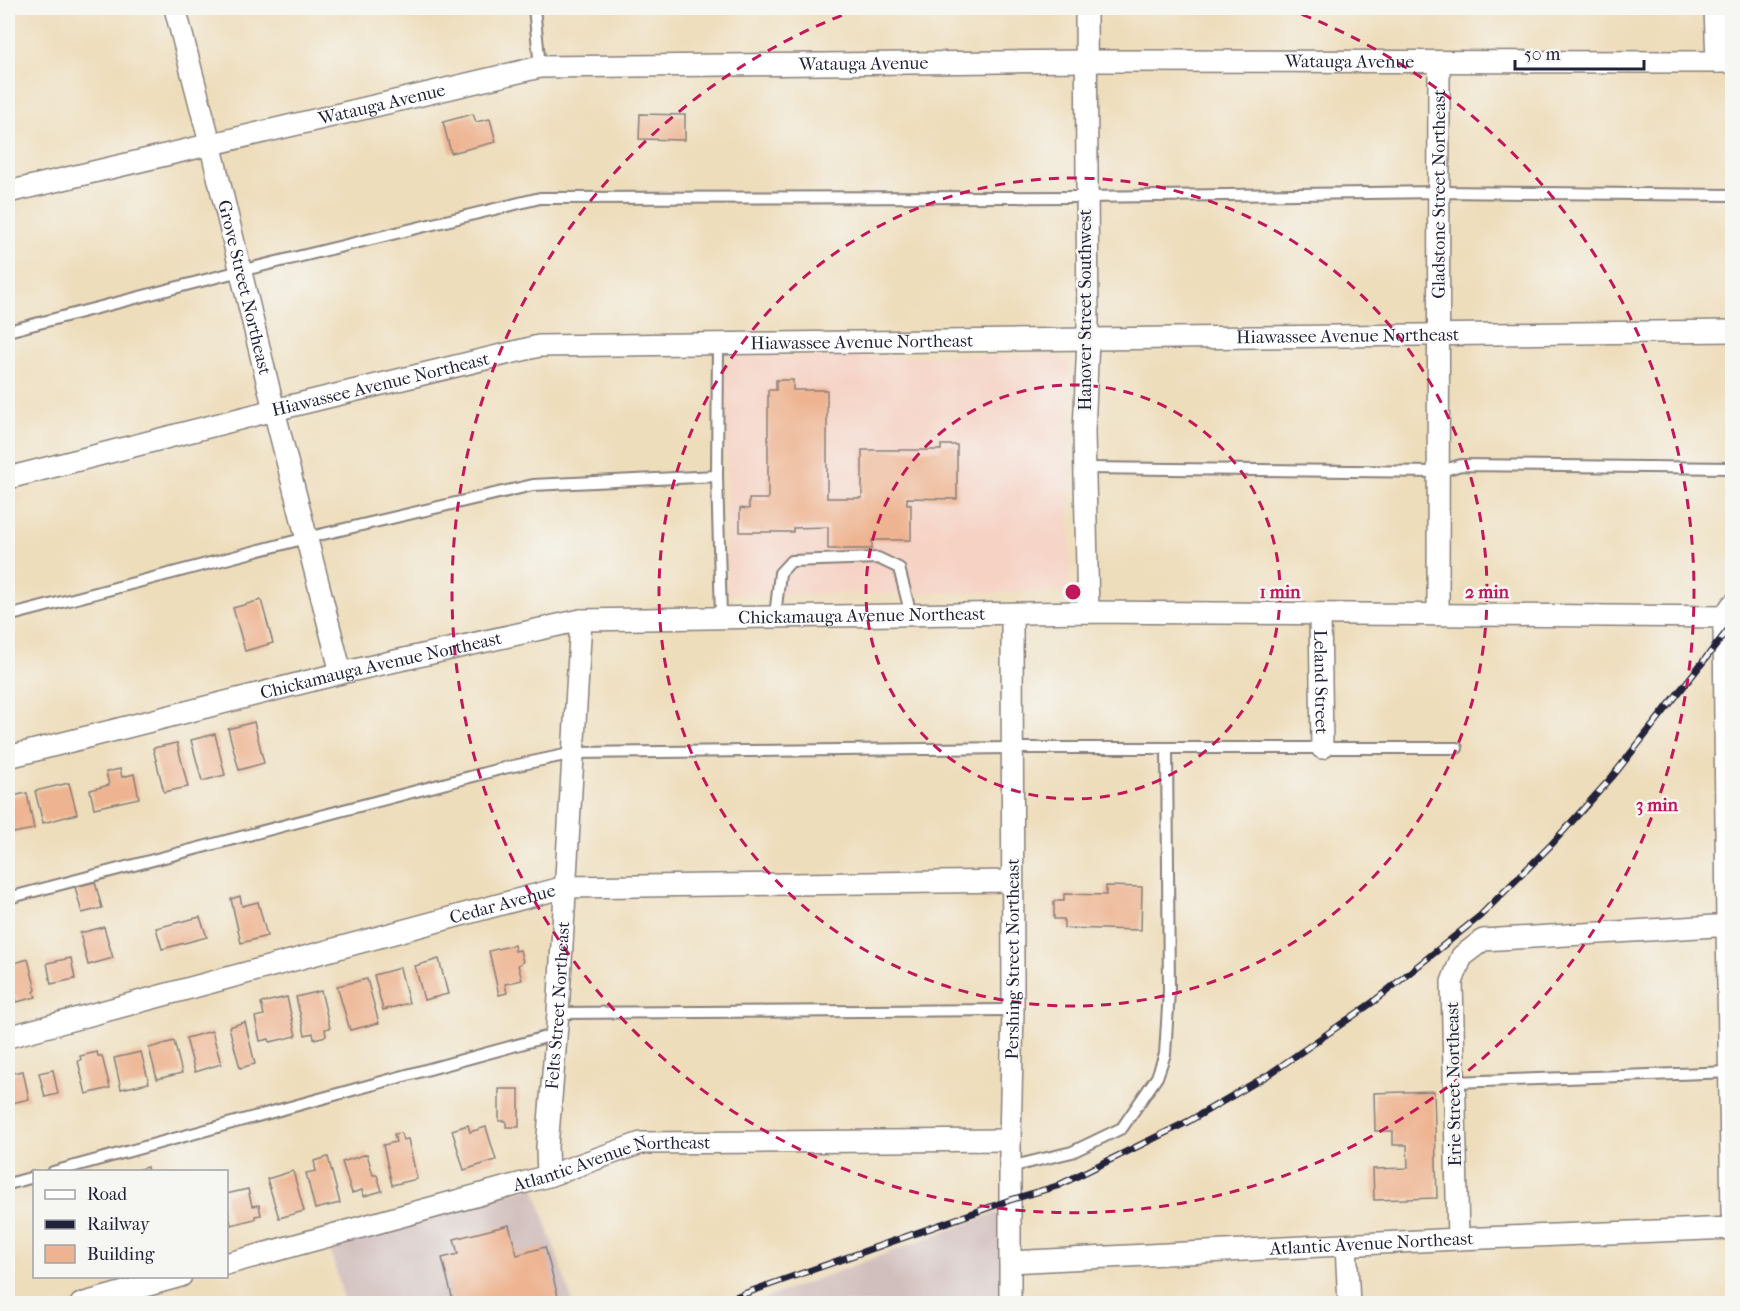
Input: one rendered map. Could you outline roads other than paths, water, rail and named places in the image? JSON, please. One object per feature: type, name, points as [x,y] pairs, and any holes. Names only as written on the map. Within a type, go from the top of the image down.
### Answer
[{"type":"street","name":"Grove Street Northeast","points":[[177,8],[274,410],[341,673]]},
{"type":"street","name":"Hanover Street Southwest","points":[[1086,8],[1088,339],[1084,432],[1088,612]]},
{"type":"street","points":[[1715,8],[1725,62]]},
{"type":"street","name":"Watauga Avenue","points":[[8,192],[540,67],[1086,61],[1725,62]]},
{"type":"street","name":"Gladstone Street Northeast","points":[[1438,615],[1439,62]]},
{"type":"street","name":"Hiawassee Avenue Northeast","points":[[8,478],[274,410],[540,346],[1732,331]]},
{"type":"street","name":"Chickamauga Avenue Northeast","points":[[8,757],[341,673],[581,620],[1088,612],[1438,615],[1730,613]]},
{"type":"street","points":[[1730,613],[1732,1214]]},
{"type":"street","name":"Pershing Street Northeast","points":[[1010,1304],[1013,1010],[1012,614]]},
{"type":"street","name":"Leland Street","points":[[1320,614],[1322,748]]},
{"type":"street","name":"Felts Street Northeast","points":[[548,1176],[547,1147],[557,1034],[581,620]]},
{"type":"street","name":"Cedar Avenue","points":[[8,1037],[565,887],[1012,880]]},
{"type":"street","name":"Erie Street Northeast","points":[[1458,1239],[1452,982],[1462,956],[1483,940],[1730,926]]},
{"type":"street","name":"Atlantic Avenue Northeast","points":[[228,1263],[548,1176],[641,1143],[1010,1140]]},
{"type":"street","name":"Atlantic Avenue Northeast","points":[[1010,1262],[1458,1239],[1732,1228]]},
{"type":"street","points":[[1346,1245],[1349,1304]]},
{"type":"street","points":[[81,1304],[174,1278]]},
{"type":"lane","points":[[534,8],[540,67]]},
{"type":"lane","points":[[8,331],[240,271],[540,198],[1086,197],[1439,192],[1732,195]]},
{"type":"lane","points":[[718,345],[717,476],[721,616]]},
{"type":"lane","points":[[1085,468],[1438,472],[1461,465],[1732,468]]},
{"type":"lane","points":[[8,615],[306,538],[532,485],[717,476]]},
{"type":"lane","points":[[775,616],[780,573],[791,561],[878,558],[898,568],[911,615]]},
{"type":"lane","points":[[8,898],[504,768],[574,753],[1012,748],[1457,748]]},
{"type":"lane","points":[[1010,1167],[1072,1152],[1122,1128],[1157,1077],[1165,1054],[1169,992],[1167,748]]},
{"type":"lane","points":[[558,1012],[1013,1010]]},
{"type":"lane","points":[[60,1170],[557,1034]]},
{"type":"lane","points":[[1455,1082],[1731,1072]]},
{"type":"lane","points":[[8,1184],[33,1177]]},
{"type":"railway","points":[[715,1304],[1010,1200],[1057,1186],[1189,1121],[1268,1075],[1373,1002],[1480,916],[1550,846],[1612,777],[1732,625]]}]
